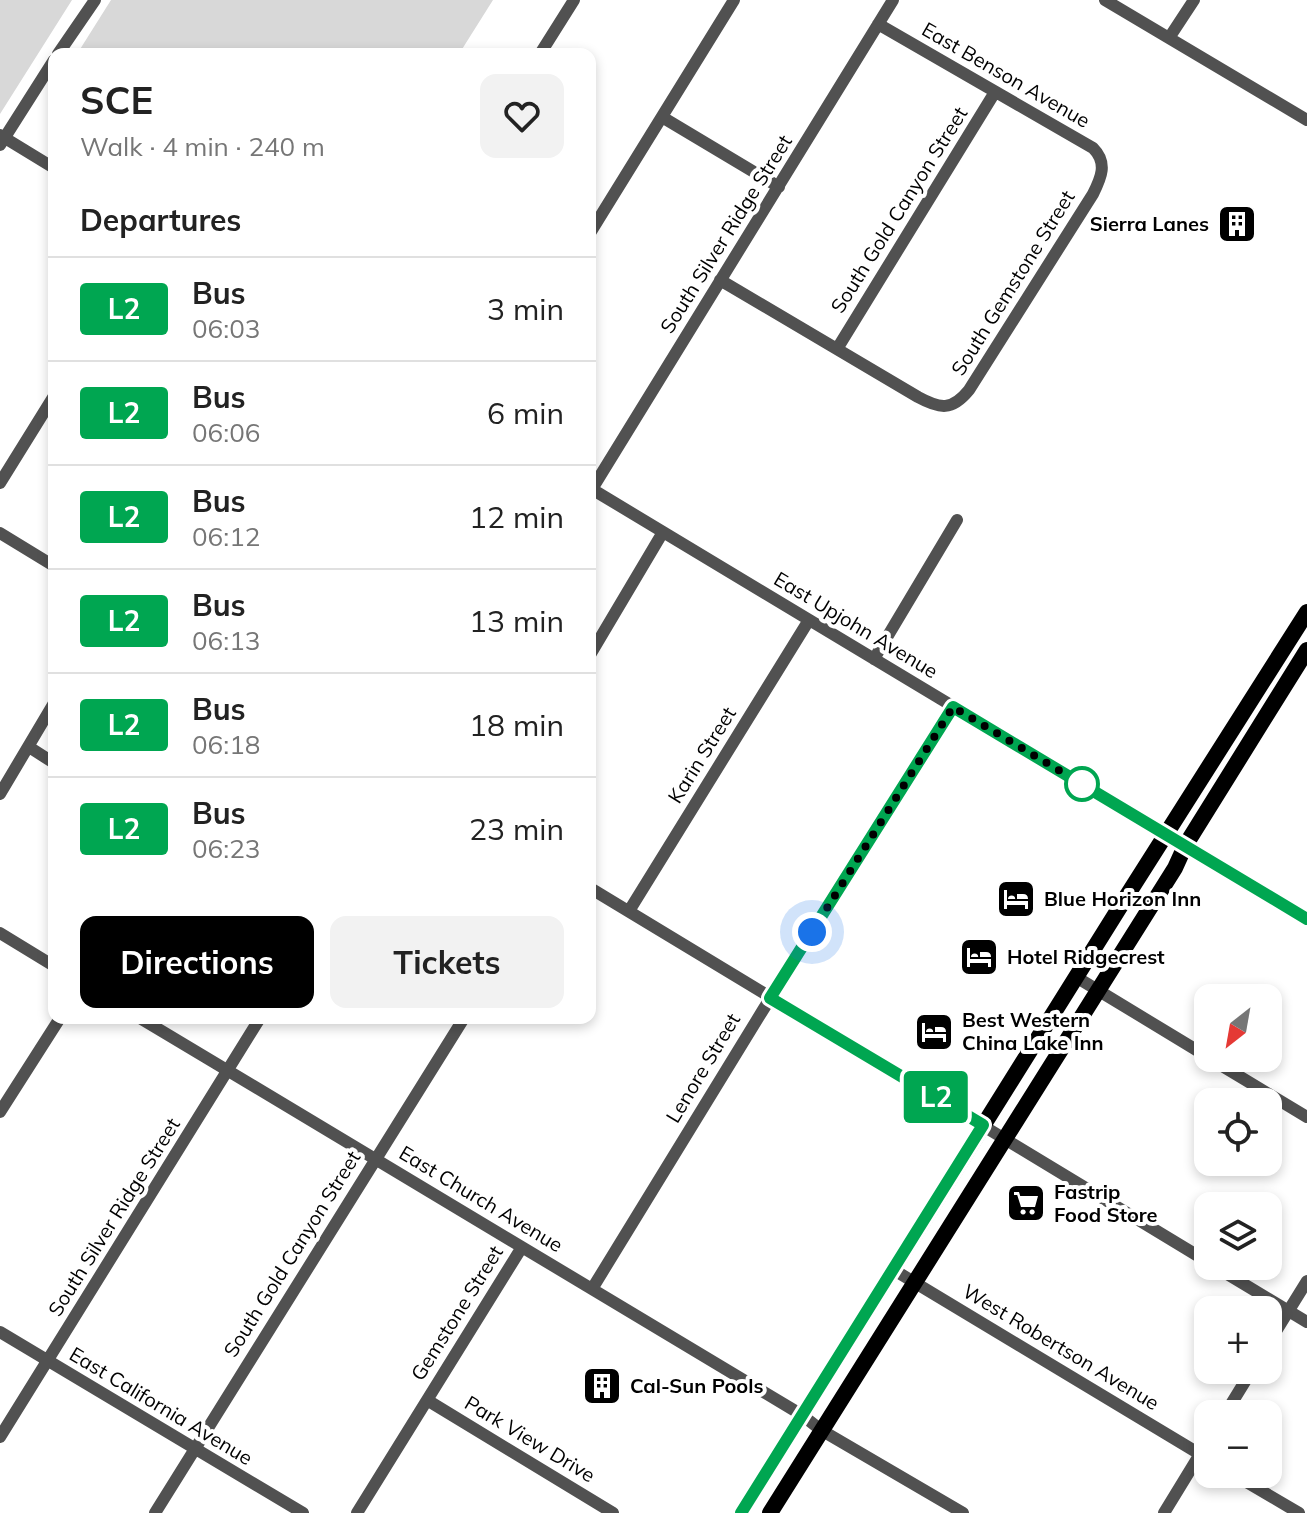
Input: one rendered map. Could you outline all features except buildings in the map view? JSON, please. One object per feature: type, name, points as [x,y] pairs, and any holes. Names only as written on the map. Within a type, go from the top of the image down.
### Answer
[{"type":"main road","points":[[741,1513],[1306,614]]},
{"type":"main road","points":[[770,1513],[1175,868],[1185,846],[1307,650]]},
{"type":"main road","points":[[1185,846],[1307,919]]},
{"type":"street","points":[[62,48],[95,0]]},
{"type":"street","points":[[544,48],[574,0]]},
{"type":"street","points":[[596,223],[734,0]]},
{"type":"street","name":"South Silver Ridge Street","points":[[596,480],[893,0]]},
{"type":"street","points":[[1105,0],[1307,120]]},
{"type":"street","points":[[1169,38],[1194,0]]},
{"type":"street","name":"East Benson Avenue","points":[[878,24],[1093,148],[1099,154],[1103,169]]},
{"type":"street","points":[[48,69],[2,139],[48,165]]},
{"type":"street","name":"South Gold Canyon Street","points":[[837,349],[995,92]]},
{"type":"street","points":[[662,117],[779,187]]},
{"type":"street","name":"South Gemstone Street","points":[[837,349],[930,404],[945,407],[963,398],[1093,194],[1103,169]]},
{"type":"street","points":[[720,280],[837,349]]},
{"type":"street","points":[[0,483],[48,406]]},
{"type":"street","name":"East Upjohn Avenue","points":[[596,491],[1185,846]]},
{"type":"street","points":[[874,659],[957,520]]},
{"type":"street","points":[[596,645],[663,532]]},
{"type":"street","points":[[0,533],[48,562]]},
{"type":"street","name":"Karin Street","points":[[629,911],[809,620]]},
{"type":"street","name":"Lenore Street","points":[[592,1289],[953,707]]},
{"type":"street","points":[[0,794],[48,714]]},
{"type":"street","points":[[29,747],[48,759]]},
{"type":"street","points":[[596,892],[1194,1254]]},
{"type":"street","points":[[0,933],[48,962]]},
{"type":"street","points":[[1076,977],[1194,1049]]},
{"type":"street","points":[[0,1112],[56,1024]]},
{"type":"street","name":"East Church Avenue","points":[[150,1024],[963,1513]]},
{"type":"street","name":"South Silver Ridge Street","points":[[0,1437],[256,1024]]},
{"type":"street","name":"South Gold Canyon Street","points":[[155,1513],[460,1024]]},
{"type":"street","points":[[1232,1072],[1307,1117]]},
{"type":"street","name":"Gemstone Street","points":[[427,1400],[522,1247]]},
{"type":"street","name":"West Robertson Avenue","points":[[894,1270],[1194,1451]]},
{"type":"street","points":[[1237,1280],[1307,1322]]},
{"type":"street","points":[[1282,1322],[1307,1281]]},
{"type":"street","name":"East California Avenue","points":[[0,1332],[303,1513]]},
{"type":"street","points":[[357,1513],[427,1400]]},
{"type":"street","name":"Park View Drive","points":[[427,1400],[613,1513]]},
{"type":"street","points":[[1164,1513],[1194,1471]]},
{"type":"street","points":[[1257,1488],[1299,1513]]},
{"type":"shaded area","points":[[0,0],[72,0],[0,114]]},
{"type":"shaded area","points":[[111,0],[493,0],[463,48],[81,48]]},
{"type":"bus line","name":"L2","points":[[741,1513],[983,1125],[770,998],[953,707],[1307,919]]},
{"type":"place","name":"Sierra Lanes","points":[[1237,224]]},
{"type":"place","name":"Blue Horizon Inn","points":[[1016,899]]},
{"type":"place","name":"Hotel Ridgecrest","points":[[979,957]]},
{"type":"place","name":"Best Western China Lake Inn","points":[[934,1032]]},
{"type":"place","name":"Fastrip Food Store","points":[[1026,1203]]},
{"type":"place","name":"Cal-Sun Pools","points":[[602,1386]]},
{"type":"route","points":[[812,932],[953,707],[1082,784]]}]
